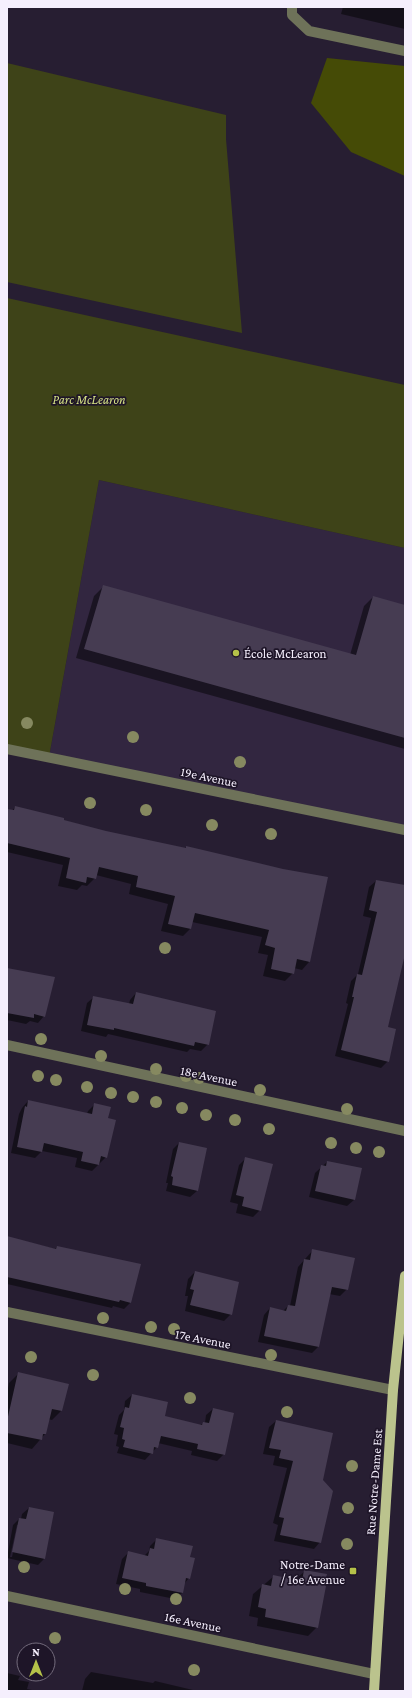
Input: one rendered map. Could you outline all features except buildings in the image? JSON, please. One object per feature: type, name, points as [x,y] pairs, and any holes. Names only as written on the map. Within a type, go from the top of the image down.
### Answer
[{"type":"main road","name":"Rue Notre-Dame Est","points":[[374,1691],[393,1390],[405,1276]]},
{"type":"street","points":[[292,7],[292,15],[308,31],[405,51]]},
{"type":"street","name":"19e Avenue","points":[[7,748],[405,830]]},
{"type":"street","name":"18e Avenue","points":[[7,1045],[405,1131]]},
{"type":"street","name":"17e Avenue","points":[[7,1312],[393,1390]]},
{"type":"street","name":"16e Avenue","points":[[7,1596],[374,1674]]},
{"type":"shaded area","name":"École McLearon","points":[[99,480],[405,548],[405,830],[49,757]]},
{"type":"green space","points":[[327,58],[405,66],[405,176],[351,152],[311,103]]},
{"type":"green space","points":[[7,63],[226,115],[226,139],[242,333],[7,282]]},
{"type":"green space","name":"Parc McLearon","points":[[7,298],[405,385],[405,548],[99,480],[49,757],[7,748]]},
{"type":"place","name":"École McLearon","points":[[236,653]]},
{"type":"place","name":"Notre-Dame / 16e Avenue","points":[[353,1571]]}]
